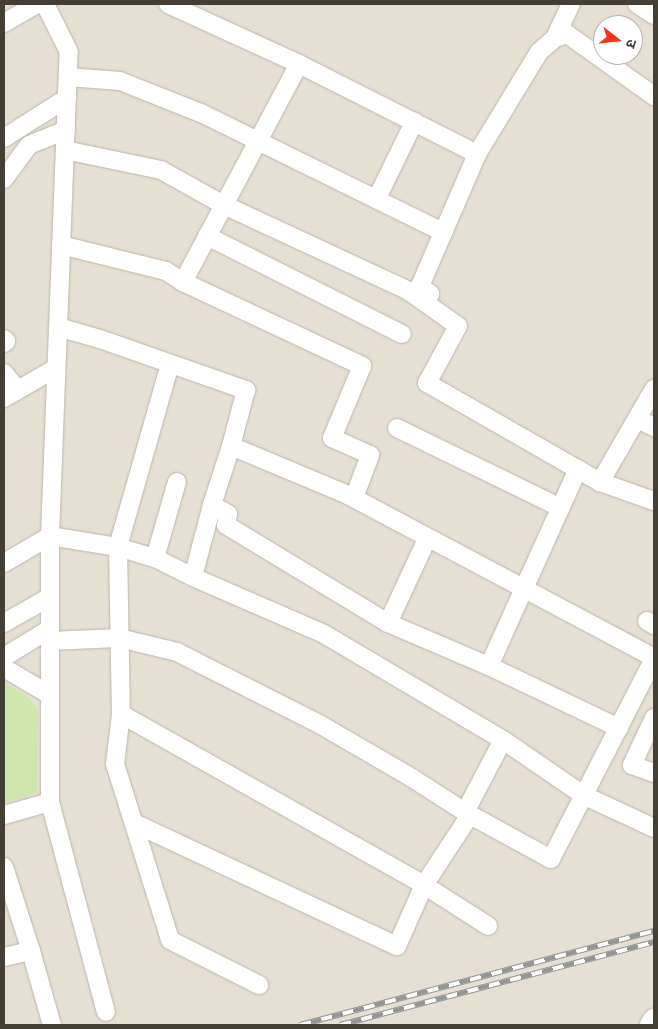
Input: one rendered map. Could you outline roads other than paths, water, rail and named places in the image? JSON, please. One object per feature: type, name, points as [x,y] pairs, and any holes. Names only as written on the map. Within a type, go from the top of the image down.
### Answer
[{"type":"street","points":[[4,23],[37,4]]},
{"type":"street","points":[[45,4],[69,52],[50,536],[50,802],[106,1012]]},
{"type":"street","points":[[168,4],[299,64],[477,154]]},
{"type":"street","points":[[555,38],[571,4]]},
{"type":"street","points":[[637,4],[654,15]]},
{"type":"street","points":[[425,303],[430,294],[420,286],[477,154],[539,52],[555,38],[567,34],[654,96]]},
{"type":"street","points":[[183,282],[299,64]]},
{"type":"street","points":[[68,77],[120,81],[201,113],[443,232]]},
{"type":"street","points":[[4,138],[67,98]]},
{"type":"street","points":[[377,198],[414,122]]},
{"type":"street","points":[[4,179],[29,145],[66,130]]},
{"type":"street","points":[[65,150],[161,170],[224,205],[407,290],[458,326],[427,383],[600,482],[654,501]]},
{"type":"street","points":[[207,236],[402,334]]},
{"type":"street","points":[[61,245],[166,271],[183,282],[362,366],[332,438],[370,455],[354,498]]},
{"type":"street","points":[[58,327],[246,390],[193,577]]},
{"type":"street","points":[[170,364],[118,547],[121,714],[115,764],[170,940],[259,985]]},
{"type":"street","points":[[4,373],[11,394],[56,368]]},
{"type":"street","points":[[600,482],[654,389]]},
{"type":"street","points":[[636,419],[654,427]]},
{"type":"street","points":[[397,428],[561,508]]},
{"type":"street","points":[[4,656],[49,636],[119,638],[177,652],[321,725],[466,812],[551,859],[654,658],[354,498],[231,446]]},
{"type":"street","points":[[490,666],[578,469]]},
{"type":"street","points":[[155,558],[177,482]]},
{"type":"street","points":[[212,505],[228,514],[226,525],[388,623],[490,666],[619,728]]},
{"type":"street","points":[[5,560],[50,536],[118,547],[155,558],[193,577],[324,634],[504,740],[583,795],[654,828]]},
{"type":"street","points":[[388,623],[427,538]]},
{"type":"street","points":[[4,623],[50,598]]},
{"type":"street","points":[[4,668],[50,695]]},
{"type":"street","points":[[121,714],[424,885],[488,926]]},
{"type":"street","points":[[654,718],[632,765],[654,773]]},
{"type":"street","points":[[134,823],[397,946],[424,885],[468,818],[466,812],[504,740]]},
{"type":"street","points":[[4,815],[50,802]]},
{"type":"street","points":[[4,867],[52,1025]]},
{"type":"street","points":[[4,957],[31,951]]},
{"type":"street","points":[[651,1025],[654,1020]]},
{"type":"railway","points":[[300,1025],[654,931]]},
{"type":"railway","points":[[340,1025],[654,942]]}]
